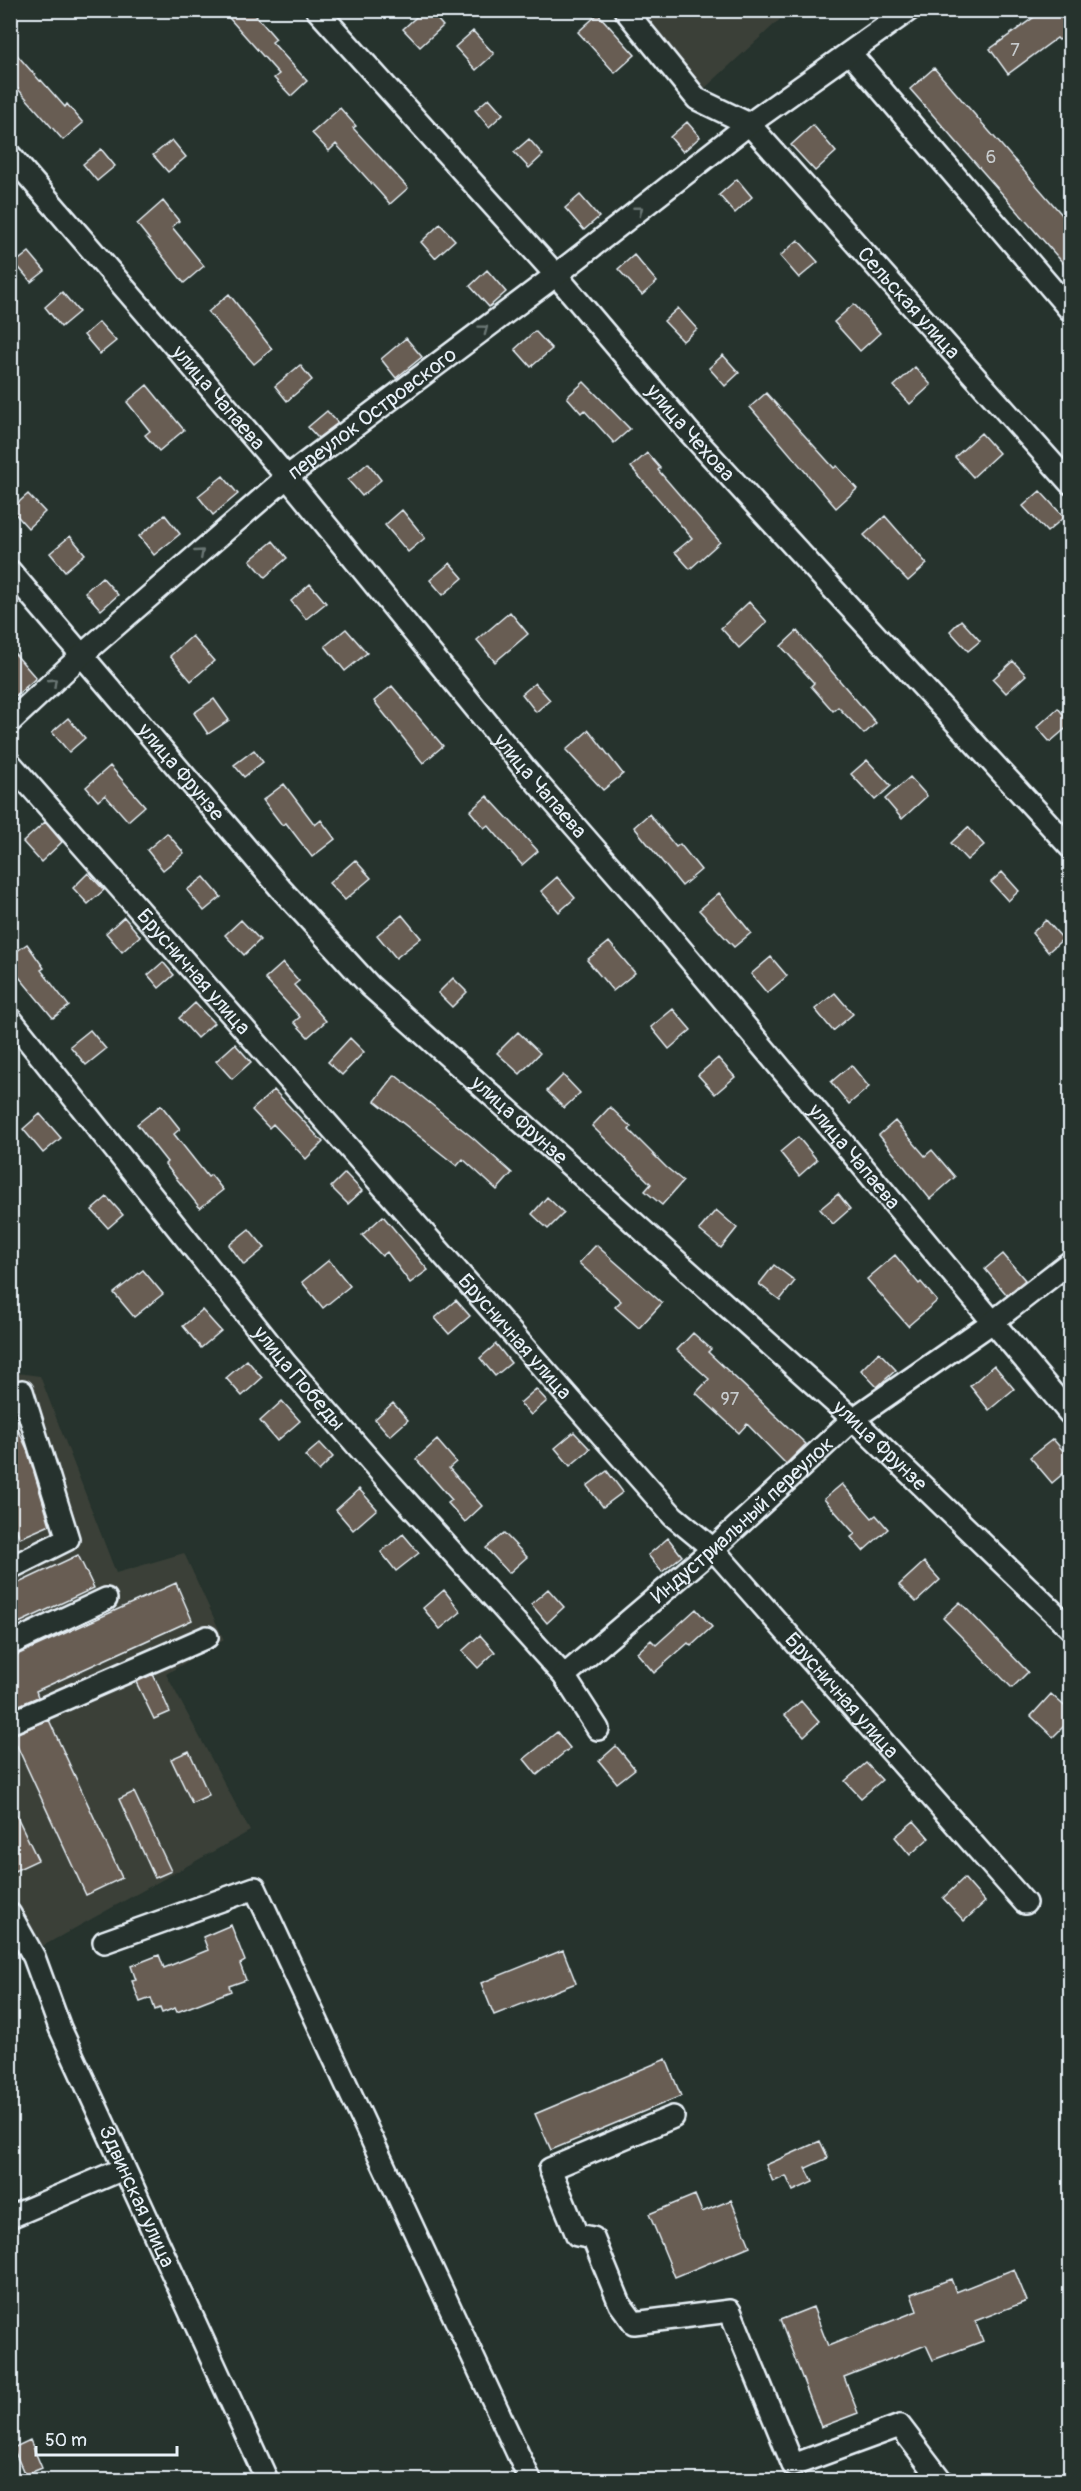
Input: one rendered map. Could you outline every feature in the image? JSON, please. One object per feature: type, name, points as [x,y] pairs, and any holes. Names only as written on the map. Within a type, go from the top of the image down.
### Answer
[{"type":"street","name":"улица Чехова","points":[[317,10],[556,275],[688,431],[1071,848]]},
{"type":"street","points":[[625,10],[697,99],[749,124]]},
{"type":"street","name":"переулок Островского","points":[[10,722],[83,654],[287,477],[556,275],[749,124],[909,10]]},
{"type":"street","points":[[850,53],[1071,310]]},
{"type":"street","name":"Сельская улица","points":[[749,124],[1071,483]]},
{"type":"street","name":"улица Чапаева","points":[[10,155],[287,477],[525,769],[649,911],[1071,1414]]},
{"type":"street","name":"улица Фрунзе","points":[[10,571],[281,889],[370,986],[854,1419],[1071,1628]]},
{"type":"street","name":"Брусничная улица","points":[[10,763],[673,1516],[713,1549],[1025,1903]]},
{"type":"street","name":"улица Победы","points":[[10,1018],[286,1364],[564,1676],[598,1729]]},
{"type":"street","name":"Индустриальный переулок","points":[[564,1676],[713,1549],[854,1419],[994,1321],[1071,1262]]},
{"type":"street","points":[[10,1568],[68,1539],[22,1391]]},
{"type":"street","points":[[10,1644],[106,1599]]},
{"type":"street","points":[[10,1723],[207,1638]]},
{"type":"street","points":[[104,1942],[255,1888],[530,2481]]},
{"type":"street","name":"Здвинская улица","points":[[10,1914],[34,1957],[60,2028],[267,2481]]},
{"type":"street","points":[[673,2117],[550,2169],[577,2235],[593,2238],[620,2304],[634,2323],[730,2311],[793,2465],[900,2426],[941,2481]]},
{"type":"street","points":[[10,2217],[123,2169]]},
{"type":"shaded area","points":[[636,11],[789,11],[705,88]]},
{"type":"shaded area","points":[[10,1372],[40,1376],[116,1573],[184,1553],[224,1640],[166,1674],[250,1831],[41,1947],[10,1895]]},
{"type":"building","points":[[222,10],[251,10],[276,39],[272,42],[307,81],[291,96],[274,78],[279,74]]},
{"type":"building","points":[[424,10],[429,10],[443,26],[420,47],[403,29]]},
{"type":"building","points":[[1044,10],[1071,10],[1071,32],[1059,40],[1057,38],[1008,74],[990,49]]},
{"type":"building","points":[[598,14],[635,55],[615,73],[578,32]]},
{"type":"building","points":[[473,31],[494,54],[476,70],[455,47]]},
{"type":"building","points":[[10,47],[40,81],[65,107],[67,104],[83,123],[63,140],[10,80]]},
{"type":"building","points":[[934,68],[1071,225],[1071,272],[910,89]]},
{"type":"building","points":[[489,98],[503,114],[489,127],[475,110]]},
{"type":"building","points":[[340,108],[356,126],[353,128],[408,188],[390,204],[336,144],[329,151],[312,133]]},
{"type":"building","points":[[687,122],[700,137],[683,152],[670,137]]},
{"type":"building","points":[[813,125],[836,152],[815,171],[791,145]]},
{"type":"building","points":[[529,139],[543,155],[529,168],[514,152]]},
{"type":"building","points":[[172,140],[186,157],[168,172],[153,155]]},
{"type":"building","points":[[101,149],[115,166],[97,181],[83,164]]},
{"type":"building","points":[[737,179],[752,197],[735,213],[719,195]]},
{"type":"building","points":[[580,195],[599,217],[584,230],[565,208]]},
{"type":"building","points":[[163,201],[179,221],[172,227],[204,266],[184,283],[137,224]]},
{"type":"building","points":[[440,224],[455,240],[435,258],[421,242]]},
{"type":"building","points":[[798,240],[818,262],[799,278],[780,256]]},
{"type":"building","points":[[29,252],[45,271],[31,282],[15,263]]},
{"type":"building","points":[[634,255],[657,282],[642,295],[618,269]]},
{"type":"building","points":[[487,270],[506,292],[489,307],[470,286]]},
{"type":"building","points":[[62,292],[79,312],[61,327],[45,307]]},
{"type":"building","points":[[229,294],[272,349],[254,364],[208,312]]},
{"type":"building","points":[[854,304],[880,333],[860,351],[834,322]]},
{"type":"building","points":[[678,308],[697,329],[683,341],[664,321]]},
{"type":"building","points":[[99,322],[116,341],[100,354],[84,335]]},
{"type":"building","points":[[535,331],[552,349],[531,367],[515,349]]},
{"type":"building","points":[[406,338],[422,357],[396,378],[381,359]]},
{"type":"building","points":[[723,355],[739,373],[725,386],[709,368]]},
{"type":"building","points":[[300,365],[312,380],[287,401],[275,386]]},
{"type":"building","points":[[915,367],[931,385],[910,404],[894,386]]},
{"type":"building","points":[[584,382],[630,429],[614,443],[584,410],[581,413],[567,397]]},
{"type":"building","points":[[147,385],[184,430],[159,451],[145,435],[150,431],[127,402]]},
{"type":"building","points":[[766,393],[834,468],[837,466],[857,489],[836,508],[750,407]]},
{"type":"building","points":[[327,411],[338,423],[318,438],[308,427]]},
{"type":"building","points":[[981,433],[999,453],[973,477],[955,457]]},
{"type":"building","points":[[647,453],[660,468],[658,470],[720,542],[690,569],[675,552],[692,538],[631,467]]},
{"type":"building","points":[[368,463],[381,480],[362,496],[348,480]]},
{"type":"building","points":[[223,476],[238,494],[213,515],[198,496]]},
{"type":"building","points":[[1040,491],[1064,517],[1047,532],[1023,506]]},
{"type":"building","points":[[28,494],[45,512],[28,528],[11,509]]},
{"type":"building","points":[[402,510],[425,538],[408,552],[385,525]]},
{"type":"building","points":[[165,515],[180,534],[154,555],[139,536]]},
{"type":"building","points":[[885,516],[927,564],[908,581],[864,535]]},
{"type":"building","points":[[70,536],[85,554],[65,571],[50,553]]},
{"type":"building","points":[[273,541],[287,558],[265,577],[250,560]]},
{"type":"building","points":[[450,563],[463,578],[443,595],[430,580]]},
{"type":"building","points":[[102,577],[118,595],[101,610],[85,592]]},
{"type":"building","points":[[310,584],[326,603],[306,619],[291,601]]},
{"type":"building","points":[[749,602],[767,622],[739,648],[721,628]]},
{"type":"building","points":[[510,612],[528,634],[495,662],[477,640]]},
{"type":"building","points":[[961,620],[980,641],[968,651],[950,631]]},
{"type":"building","points":[[346,629],[367,653],[345,671],[325,646]]},
{"type":"building","points":[[797,631],[876,723],[864,734],[838,707],[833,711],[811,686],[814,683],[781,646]]},
{"type":"building","points":[[192,636],[214,661],[191,681],[170,656]]},
{"type":"building","points":[[10,648],[36,678],[10,701]]},
{"type":"building","points":[[1013,661],[1026,675],[1006,693],[993,679]]},
{"type":"building","points":[[535,683],[550,700],[536,712],[522,694]]},
{"type":"building","points":[[392,686],[443,746],[423,763],[374,701]]},
{"type":"building","points":[[214,699],[229,720],[208,734],[194,713]]},
{"type":"building","points":[[1058,708],[1071,724],[1050,742],[1037,727]]},
{"type":"building","points":[[68,718],[85,738],[69,752],[52,732]]},
{"type":"building","points":[[589,730],[623,774],[603,790],[566,750]]},
{"type":"building","points":[[254,750],[263,762],[244,777],[234,765]]},
{"type":"building","points":[[867,760],[891,786],[875,800],[851,774]]},
{"type":"building","points":[[110,766],[145,806],[128,821],[105,795],[98,801],[86,787]]},
{"type":"building","points":[[910,777],[927,796],[902,819],[885,799]]},
{"type":"building","points":[[284,784],[315,825],[321,820],[335,839],[312,857],[286,823],[282,825],[263,800]]},
{"type":"building","points":[[487,796],[538,851],[522,865],[488,825],[484,828],[470,811]]},
{"type":"building","points":[[649,814],[676,847],[680,844],[701,870],[682,886],[634,827]]},
{"type":"building","points":[[45,822],[62,842],[41,862],[23,842]]},
{"type":"building","points":[[968,827],[984,845],[967,860],[951,843]]},
{"type":"building","points":[[167,833],[184,853],[163,870],[147,850]]},
{"type":"building","points":[[355,860],[371,878],[345,900],[329,883]]},
{"type":"building","points":[[1002,872],[1019,891],[1008,901],[991,882]]},
{"type":"building","points":[[88,873],[104,890],[88,904],[73,888]]},
{"type":"building","points":[[204,877],[221,897],[204,911],[187,890]]},
{"type":"building","points":[[557,877],[575,898],[559,912],[541,891]]},
{"type":"building","points":[[719,893],[751,933],[734,947],[699,910]]},
{"type":"building","points":[[402,915],[421,938],[396,958],[377,935]]},
{"type":"building","points":[[124,917],[140,936],[122,952],[106,933]]},
{"type":"building","points":[[241,920],[260,940],[244,955],[225,935]]},
{"type":"building","points":[[1046,920],[1063,939],[1048,952],[1032,933]]},
{"type":"building","points":[[609,942],[635,973],[613,991],[587,960]]},
{"type":"building","points":[[27,944],[44,968],[41,970],[69,1006],[53,1018],[10,966],[10,956]]},
{"type":"building","points":[[771,957],[787,976],[767,993],[751,974]]},
{"type":"building","points":[[163,962],[174,975],[159,988],[148,975]]},
{"type":"building","points":[[283,963],[299,981],[294,985],[326,1021],[308,1037],[294,1022],[300,1017],[265,979]]},
{"type":"building","points":[[453,978],[467,992],[452,1007],[438,993]]},
{"type":"building","points":[[835,993],[853,1014],[833,1031],[815,1009]]},
{"type":"building","points":[[195,1003],[214,1023],[197,1038],[179,1018]]},
{"type":"building","points":[[673,1009],[691,1030],[669,1049],[651,1027]]},
{"type":"building","points":[[90,1030],[106,1049],[86,1065],[70,1046]]},
{"type":"building","points":[[518,1032],[540,1053],[520,1074],[497,1053]]},
{"type":"building","points":[[350,1038],[364,1052],[342,1075],[328,1062]]},
{"type":"building","points":[[235,1044],[251,1062],[232,1079],[216,1061]]},
{"type":"building","points":[[718,1058],[735,1077],[715,1094],[698,1075]]},
{"type":"building","points":[[851,1065],[869,1087],[849,1104],[831,1082]]},
{"type":"building","points":[[395,1075],[512,1173],[497,1190],[463,1159],[457,1166],[375,1101]]},
{"type":"building","points":[[563,1075],[580,1093],[564,1108],[547,1091]]},
{"type":"building","points":[[274,1090],[323,1142],[306,1159],[273,1124],[269,1128],[252,1110]]},
{"type":"building","points":[[161,1105],[180,1129],[174,1134],[208,1177],[211,1175],[223,1190],[200,1208],[137,1124]]},
{"type":"building","points":[[610,1107],[631,1127],[629,1130],[683,1181],[662,1205],[645,1191],[651,1184],[592,1126]]},
{"type":"building","points":[[40,1114],[61,1138],[43,1153],[23,1129]]},
{"type":"building","points":[[895,1121],[925,1156],[932,1150],[955,1177],[930,1199],[879,1135]]},
{"type":"building","points":[[798,1137],[817,1160],[799,1176],[780,1152]]},
{"type":"building","points":[[345,1173],[362,1191],[348,1204],[331,1187]]},
{"type":"building","points":[[838,1194],[850,1209],[833,1224],[820,1209]]},
{"type":"building","points":[[107,1197],[123,1215],[108,1228],[92,1210]]},
{"type":"building","points":[[547,1197],[564,1213],[548,1229],[532,1214]]},
{"type":"building","points":[[716,1210],[737,1228],[721,1248],[699,1230]]},
{"type":"building","points":[[383,1216],[428,1270],[410,1283],[387,1252],[382,1256],[362,1235]]},
{"type":"building","points":[[249,1229],[265,1248],[244,1265],[229,1245]]},
{"type":"building","points":[[596,1245],[662,1303],[639,1328],[615,1307],[621,1301],[579,1263]]},
{"type":"building","points":[[1003,1254],[1025,1280],[1007,1295],[985,1269]]},
{"type":"building","points":[[895,1255],[919,1284],[921,1282],[937,1301],[908,1326],[867,1279]]},
{"type":"building","points":[[329,1260],[350,1286],[323,1308],[302,1282]]},
{"type":"building","points":[[774,1265],[795,1281],[780,1300],[759,1284]]},
{"type":"building","points":[[143,1270],[163,1294],[134,1317],[114,1293]]},
{"type":"building","points":[[456,1300],[470,1316],[449,1334],[435,1318]]},
{"type":"building","points":[[202,1310],[221,1331],[201,1348],[183,1326]]},
{"type":"building","points":[[693,1333],[711,1349],[708,1352],[806,1444],[786,1464],[747,1424],[739,1433],[696,1393],[709,1379],[677,1350]]},
{"type":"building","points":[[496,1344],[511,1363],[495,1376],[480,1358]]},
{"type":"building","points":[[879,1352],[896,1370],[877,1387],[861,1370]]},
{"type":"building","points":[[247,1360],[262,1378],[242,1396],[226,1378]]},
{"type":"building","points":[[994,1365],[1014,1389],[989,1410],[970,1386]]},
{"type":"building","points":[[536,1389],[547,1401],[531,1415],[520,1403]]},
{"type":"building","points":[[282,1401],[300,1421],[277,1441],[260,1421]]},
{"type":"building","points":[[393,1403],[408,1420],[390,1436],[375,1419]]},
{"type":"building","points":[[10,1412],[27,1449],[50,1525],[20,1538],[10,1515]]},
{"type":"building","points":[[574,1432],[590,1449],[570,1466],[555,1448]]},
{"type":"building","points":[[1053,1439],[1071,1460],[1071,1467],[1052,1483],[1030,1457]]},
{"type":"building","points":[[437,1440],[456,1462],[449,1468],[482,1506],[465,1522],[448,1503],[452,1500],[416,1459]]},
{"type":"building","points":[[320,1443],[333,1457],[319,1471],[305,1456]]},
{"type":"building","points":[[607,1471],[623,1492],[603,1507],[587,1486]]},
{"type":"building","points":[[842,1484],[872,1518],[876,1515],[888,1529],[863,1551],[851,1537],[855,1534],[824,1499]]},
{"type":"building","points":[[359,1489],[377,1509],[353,1530],[336,1510]]},
{"type":"building","points":[[504,1533],[527,1557],[509,1573],[486,1548]]},
{"type":"building","points":[[403,1534],[419,1553],[396,1571],[381,1552]]},
{"type":"building","points":[[668,1538],[682,1556],[662,1572],[648,1555]]},
{"type":"building","points":[[78,1555],[94,1588],[10,1627],[10,1587]]},
{"type":"building","points":[[924,1562],[940,1580],[916,1602],[899,1585]]},
{"type":"building","points":[[176,1583],[192,1620],[36,1691],[38,1697],[10,1709],[10,1658]]},
{"type":"building","points":[[548,1589],[564,1607],[547,1623],[531,1604]]},
{"type":"building","points":[[444,1590],[461,1612],[440,1629],[423,1608]]},
{"type":"building","points":[[960,1602],[1028,1672],[1012,1688],[943,1618]]},
{"type":"building","points":[[696,1609],[712,1627],[691,1646],[688,1643],[654,1673],[637,1653],[651,1640],[656,1645]]},
{"type":"building","points":[[480,1635],[495,1652],[478,1668],[462,1651]]},
{"type":"building","points":[[153,1674],[170,1712],[154,1719],[136,1682]]},
{"type":"building","points":[[1051,1694],[1071,1712],[1071,1719],[1053,1737],[1031,1716]]},
{"type":"building","points":[[801,1701],[819,1722],[804,1736],[785,1715]]},
{"type":"building","points":[[49,1720],[122,1878],[86,1895],[12,1735]]},
{"type":"building","points":[[557,1732],[570,1748],[537,1775],[524,1759]]},
{"type":"building","points":[[616,1746],[635,1769],[617,1783],[599,1761]]},
{"type":"building","points":[[189,1751],[209,1795],[192,1803],[171,1759]]},
{"type":"building","points":[[866,1763],[882,1780],[861,1798],[845,1781]]},
{"type":"building","points":[[134,1792],[171,1871],[155,1878],[119,1799]]},
{"type":"building","points":[[10,1802],[38,1860],[10,1873]]},
{"type":"building","points":[[914,1821],[929,1838],[910,1855],[895,1837]]},
{"type":"building","points":[[964,1878],[985,1902],[964,1921],[943,1898]]},
{"type":"building","points":[[231,1925],[245,1961],[240,1964],[246,1980],[229,1986],[231,1991],[177,2012],[175,2008],[162,2013],[160,2008],[155,2010],[151,1998],[140,2002],[132,1981],[136,1980],[131,1966],[159,1955],[164,1968],[208,1950],[203,1937]]},
{"type":"building","points":[[563,1950],[576,1983],[494,2015],[481,1983]]},
{"type":"building","points":[[666,2059],[681,2096],[551,2150],[535,2114]]},
{"type":"building","points":[[820,2141],[828,2158],[806,2168],[813,2182],[793,2191],[786,2176],[773,2182],[766,2165]]},
{"type":"building","points":[[695,2195],[702,2212],[731,2200],[750,2246],[675,2277],[649,2214]]},
{"type":"building","points":[[1014,2269],[1027,2301],[975,2321],[983,2341],[933,2360],[926,2345],[844,2377],[858,2413],[821,2427],[780,2320],[813,2307],[828,2346],[917,2311],[911,2294],[951,2279],[956,2292]]},
{"type":"building","points":[[30,2440],[42,2468],[25,2475],[13,2448]]}]
